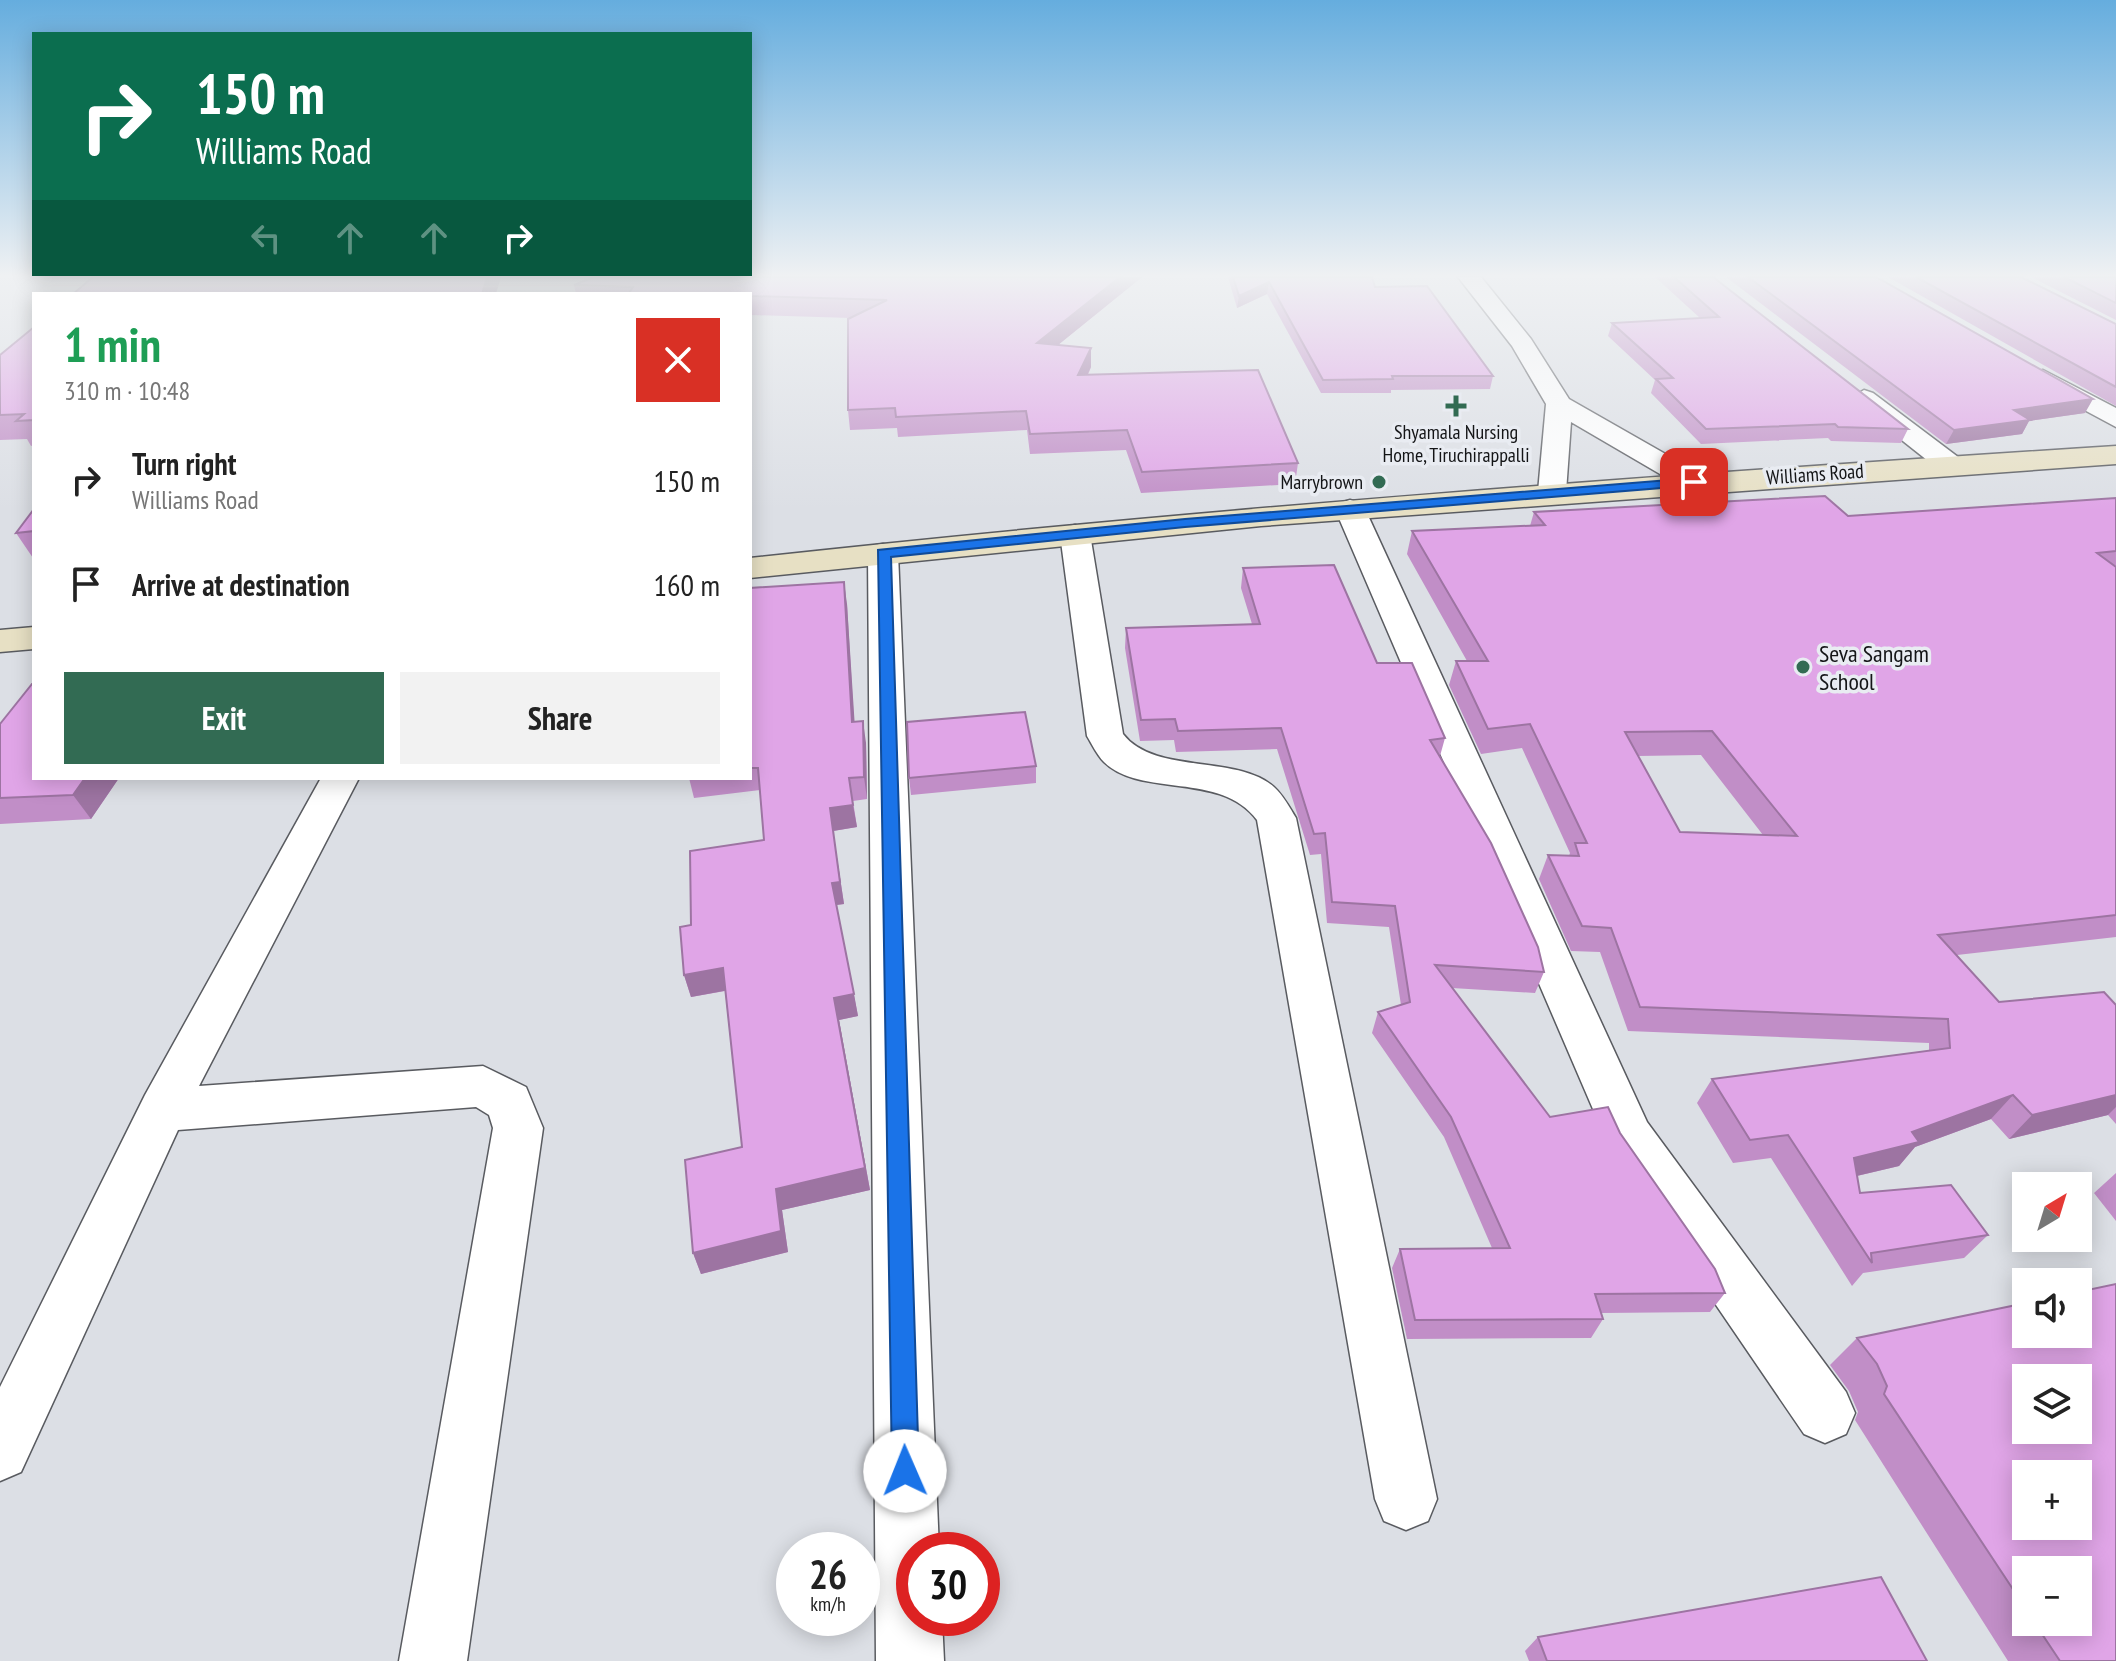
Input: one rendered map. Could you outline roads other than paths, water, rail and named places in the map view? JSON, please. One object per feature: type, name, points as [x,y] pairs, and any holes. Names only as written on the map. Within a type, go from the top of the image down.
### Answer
[{"type":"street","points":[[1529,355],[1559,404],[1694,482]]},
{"type":"street","points":[[2023,367],[2116,419]]},
{"type":"street","points":[[1842,381],[1952,466]]},
{"type":"street","points":[[1552,492],[1559,404]]},
{"type":"street","name":"Williams Road","points":[[752,568],[1075,534],[1552,492],[2116,455]]},
{"type":"street","points":[[1350,509],[1629,1136],[1825,1413]]},
{"type":"street","points":[[1075,534],[1105,736],[1119,755],[1145,766],[1227,782],[1259,795],[1276,818],[1406,1499]]},
{"type":"street","points":[[883,553],[910,1661]]},
{"type":"street","points":[[0,641],[32,638]]},
{"type":"street","points":[[0,1451],[162,1110],[339,780]]},
{"type":"street","points":[[162,1110],[483,1086],[509,1102],[518,1128],[433,1661]]},
{"type":"place","name":"Shyamala Nursing Home, Tiruchirappalli","points":[[1456,406]]},
{"type":"place","name":"Marrybrown","points":[[1379,482]]},
{"type":"place","name":"Seva Sangam School","points":[[1803,667]]}]
